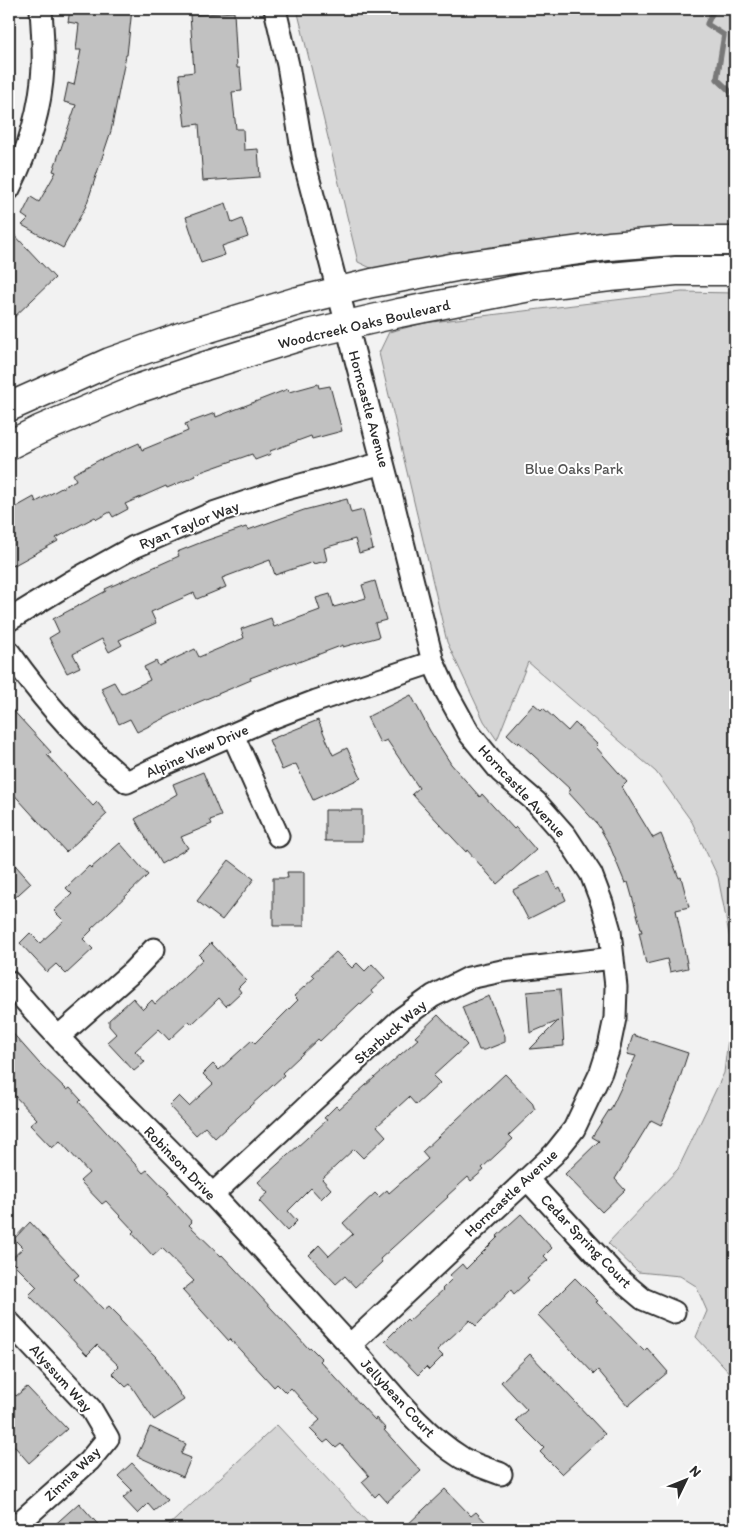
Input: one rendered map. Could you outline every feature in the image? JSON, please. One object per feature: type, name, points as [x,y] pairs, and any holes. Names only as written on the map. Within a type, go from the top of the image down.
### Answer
[{"type":"main road","points":[[9,407],[110,362],[183,336],[298,301],[338,291],[456,267],[609,246],[674,241],[735,241]]},
{"type":"main road","name":"Woodcreek Oaks Boulevard","points":[[9,445],[39,430],[134,390],[308,334],[535,286],[610,276],[676,271],[735,271]]},
{"type":"street","points":[[9,190],[27,150],[38,110],[43,68],[41,9]]},
{"type":"street","points":[[275,9],[288,65],[304,161],[338,291]]},
{"type":"street","name":"Horncastle Avenue","points":[[338,291],[433,662],[447,693],[469,733],[501,772],[536,802],[566,836],[591,874],[610,931],[616,987],[615,1018],[609,1047],[601,1072],[574,1130],[554,1154],[527,1180],[350,1345]]},
{"type":"street","name":"Ryan Taylor Way","points":[[9,620],[71,582],[134,547],[213,513],[282,490],[383,463]]},
{"type":"street","name":"Alpine View Drive","points":[[9,652],[54,710],[102,761],[127,782],[158,767],[316,701],[433,662]]},
{"type":"street","points":[[233,735],[278,836]]},
{"type":"street","points":[[58,1037],[132,972],[154,949]]},
{"type":"street","name":"Starbuck Way","points":[[212,1195],[402,1018],[433,996],[469,978],[502,970],[613,958]]},
{"type":"street","name":"Robinson Drive","points":[[9,982],[58,1037],[212,1195],[350,1345]]},
{"type":"street","name":"Cedar Spring Court","points":[[527,1180],[618,1278],[644,1299],[674,1312]]},
{"type":"street","name":"Alyssum Way","points":[[9,1322],[91,1409],[108,1438]]},
{"type":"street","name":"Jellybean Court","points":[[350,1345],[408,1412],[438,1441],[464,1460],[501,1474]]},
{"type":"street","name":"Zinnia Way","points":[[12,1529],[88,1461],[108,1438]]},
{"type":"green space","points":[[297,9],[735,9],[735,229],[702,228],[522,242],[373,269],[358,262]]},
{"type":"green space","name":"Blue Oaks Park","points":[[682,292],[735,293],[735,965],[718,877],[692,822],[656,772],[528,662],[497,740],[484,721],[447,642],[379,353],[389,332],[424,323]]},
{"type":"green space","points":[[735,979],[735,1379],[696,1337],[707,1311],[696,1286],[680,1276],[638,1272],[608,1243],[678,1169],[724,1073]]},
{"type":"green space","points":[[277,1425],[374,1529],[165,1529]]},
{"type":"building","points":[[70,9],[132,9],[127,55],[111,131],[86,206],[63,248],[22,225],[28,219],[22,215],[31,197],[39,202],[56,172],[53,171],[76,105],[64,102],[68,83],[74,85],[81,50],[76,50],[79,24],[68,22]]},
{"type":"building","points":[[234,12],[237,68],[240,68],[242,91],[232,92],[236,129],[243,129],[244,150],[258,149],[260,177],[203,181],[199,124],[185,126],[179,74],[194,72],[190,15]]},
{"type":"building","points":[[226,203],[232,223],[242,219],[248,237],[222,246],[225,255],[201,263],[186,217]]},
{"type":"building","points":[[9,229],[55,278],[9,322]]},
{"type":"building","points":[[318,384],[319,388],[330,386],[342,431],[312,439],[311,436],[270,451],[271,454],[255,460],[252,454],[195,474],[196,476],[167,488],[166,486],[125,504],[128,509],[113,517],[110,512],[97,519],[95,517],[56,538],[58,541],[9,568],[9,511],[34,497],[36,502],[76,480],[73,474],[101,459],[139,443],[142,450],[188,431],[185,424],[215,413],[216,417],[288,389],[289,392]]},
{"type":"building","points":[[347,499],[351,513],[363,510],[373,549],[359,553],[355,539],[324,548],[327,561],[313,564],[313,562],[275,575],[270,560],[222,578],[226,587],[197,599],[194,593],[151,612],[156,623],[119,640],[122,645],[109,652],[102,639],[73,654],[80,667],[67,673],[49,638],[59,632],[53,619],[106,591],[105,589],[179,556],[177,552],[246,527],[248,530],[304,510]]},
{"type":"building","points":[[375,581],[386,620],[375,623],[379,637],[343,647],[343,645],[250,678],[251,680],[187,707],[137,732],[130,719],[119,724],[101,688],[114,682],[121,694],[150,680],[144,667],[156,661],[159,666],[195,649],[199,657],[244,638],[241,629],[271,618],[274,627],[320,610],[316,598],[330,594],[334,607],[366,598],[362,585]]},
{"type":"building","points":[[411,695],[430,731],[451,764],[480,797],[482,794],[514,829],[516,827],[536,850],[497,884],[467,850],[466,852],[412,794],[419,788],[387,740],[380,743],[367,717]]},
{"type":"building","points":[[534,704],[541,710],[543,708],[568,731],[575,723],[598,745],[596,747],[627,782],[622,787],[653,838],[661,834],[679,878],[681,877],[689,907],[676,910],[688,968],[670,972],[667,959],[646,964],[639,932],[642,932],[628,882],[625,883],[609,844],[598,825],[568,792],[571,790],[519,742],[518,744],[507,734]]},
{"type":"building","points":[[9,706],[51,752],[47,755],[93,806],[97,802],[107,814],[66,852],[9,789]]},
{"type":"building","points":[[318,720],[333,755],[347,748],[361,778],[313,800],[296,764],[282,770],[269,740]]},
{"type":"building","points":[[203,772],[221,816],[210,820],[212,824],[181,837],[188,848],[161,864],[135,819],[177,794],[173,784]]},
{"type":"building","points":[[325,810],[362,810],[362,841],[325,841]]},
{"type":"building","points":[[120,843],[148,875],[91,929],[83,939],[93,949],[66,974],[56,964],[47,972],[20,943],[30,933],[40,943],[64,921],[54,911],[72,894],[66,888],[89,866],[91,868]]},
{"type":"building","points":[[9,858],[31,883],[9,903]]},
{"type":"building","points":[[229,860],[254,879],[222,920],[197,901]]},
{"type":"building","points":[[287,872],[304,872],[304,926],[273,926],[273,878],[288,878]]},
{"type":"building","points":[[549,872],[557,889],[560,887],[566,900],[528,919],[513,890]]},
{"type":"building","points":[[211,943],[246,980],[238,988],[241,992],[226,1006],[219,998],[192,1024],[189,1021],[169,1040],[159,1029],[135,1051],[145,1062],[134,1071],[107,1042],[116,1034],[109,1026],[109,1020],[133,998],[143,1009],[152,1000],[155,1004],[203,959],[199,955]]},
{"type":"building","points":[[336,952],[352,968],[357,963],[365,971],[372,964],[385,978],[371,991],[373,994],[361,1005],[360,1003],[320,1041],[318,1039],[282,1073],[284,1075],[215,1138],[205,1127],[196,1135],[169,1106],[179,1096],[189,1106],[213,1084],[203,1074],[213,1064],[219,1070],[252,1040],[255,1043],[298,1000],[294,996],[315,977],[312,974]]},
{"type":"building","points":[[560,989],[564,1046],[530,1049],[558,1021],[530,1033],[527,992]]},
{"type":"building","points":[[489,996],[505,1036],[505,1042],[485,1050],[479,1050],[462,1007]]},
{"type":"building","points":[[438,1015],[467,1045],[433,1076],[440,1083],[416,1105],[409,1097],[377,1126],[386,1136],[363,1158],[354,1149],[322,1179],[331,1189],[321,1199],[311,1188],[288,1211],[297,1221],[287,1231],[259,1201],[268,1193],[258,1182],[327,1120],[324,1118],[336,1106],[339,1109],[418,1039],[415,1037]]},
{"type":"building","points":[[9,1029],[39,1063],[67,1090],[70,1088],[81,1100],[79,1102],[143,1173],[147,1170],[169,1193],[167,1194],[192,1222],[189,1225],[222,1255],[309,1349],[310,1347],[322,1359],[320,1361],[375,1420],[376,1418],[386,1429],[384,1430],[421,1471],[387,1502],[379,1493],[375,1497],[362,1482],[369,1476],[341,1444],[336,1448],[328,1440],[324,1443],[310,1429],[320,1420],[291,1388],[286,1393],[277,1384],[274,1387],[183,1290],[194,1281],[162,1248],[153,1256],[132,1233],[134,1231],[106,1201],[102,1204],[80,1181],[89,1173],[60,1141],[52,1148],[30,1125],[37,1119],[9,1090]]},
{"type":"building","points":[[633,1035],[688,1053],[675,1093],[661,1125],[651,1120],[615,1179],[625,1190],[602,1212],[565,1174],[599,1141],[592,1137],[610,1111],[636,1056],[627,1054]]},
{"type":"building","points":[[505,1074],[532,1102],[535,1110],[509,1135],[513,1139],[482,1168],[484,1170],[471,1181],[468,1177],[447,1196],[380,1259],[382,1262],[355,1287],[345,1276],[336,1284],[309,1255],[319,1245],[329,1256],[353,1234],[343,1223],[375,1193],[379,1197],[387,1190],[389,1193],[428,1159],[422,1152]]},
{"type":"building","points":[[521,1214],[552,1248],[544,1256],[548,1260],[527,1278],[529,1280],[514,1294],[511,1290],[476,1326],[470,1320],[437,1350],[443,1356],[429,1370],[426,1367],[418,1375],[385,1341],[407,1319],[409,1321],[443,1290],[452,1279],[449,1276],[462,1264],[466,1269]]},
{"type":"building","points":[[30,1222],[79,1275],[74,1279],[104,1310],[109,1306],[156,1357],[184,1400],[154,1420],[130,1384],[126,1387],[112,1373],[119,1366],[97,1345],[87,1355],[29,1295],[37,1287],[10,1260],[23,1248],[14,1239]]},
{"type":"building","points":[[575,1278],[644,1351],[647,1348],[668,1372],[628,1406],[598,1370],[594,1374],[538,1315]]},
{"type":"building","points":[[530,1354],[605,1434],[562,1474],[540,1452],[544,1448],[516,1420],[527,1410],[501,1382]]},
{"type":"building","points":[[27,1387],[67,1429],[29,1463],[9,1440],[9,1388],[16,1396]]},
{"type":"building","points":[[150,1427],[186,1444],[181,1454],[191,1458],[183,1477],[137,1456]]},
{"type":"building","points":[[132,1463],[167,1500],[154,1511],[148,1504],[138,1514],[123,1498],[132,1490],[118,1476]]},
{"type":"building","points":[[445,1489],[471,1516],[476,1512],[492,1529],[403,1529]]},
{"type":"building","points":[[79,1503],[102,1529],[50,1529]]},
{"type":"waterway","points":[[714,9],[707,24],[724,35],[717,79],[735,96]]}]
